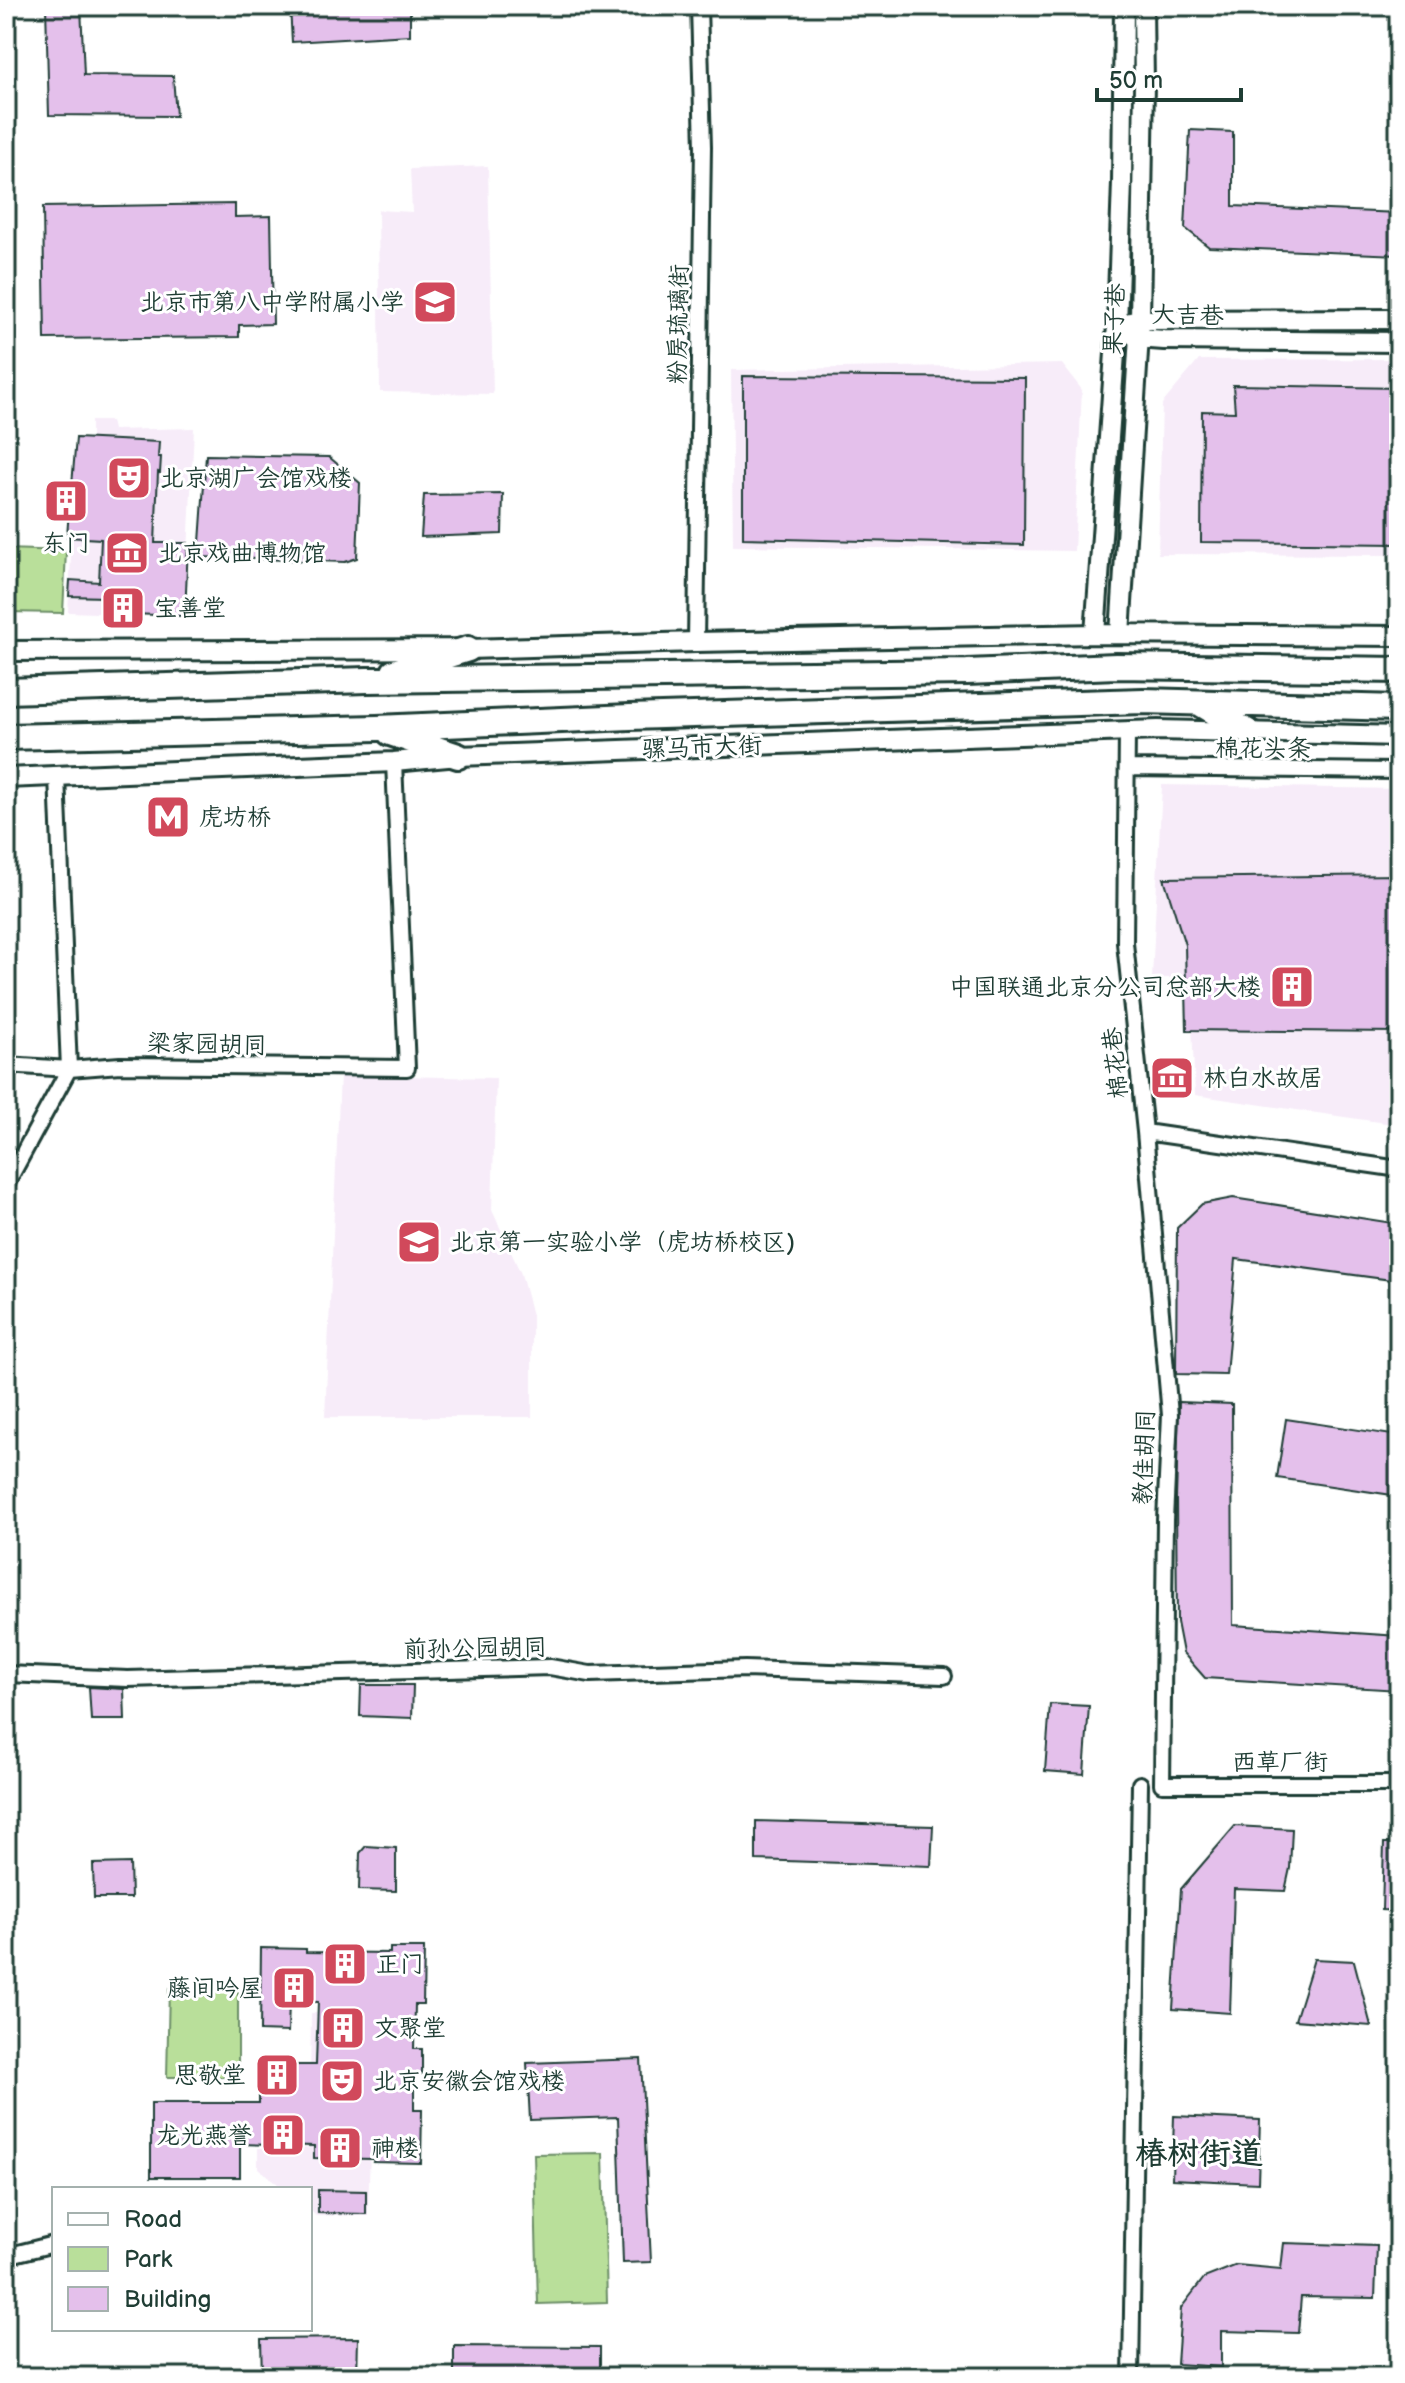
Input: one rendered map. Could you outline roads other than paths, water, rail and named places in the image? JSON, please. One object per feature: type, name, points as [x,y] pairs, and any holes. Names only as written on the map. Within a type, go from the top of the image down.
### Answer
[{"type":"main road","points":[[367,680],[468,649]]},
{"type":"main road","points":[[6,691],[367,680],[967,672],[1116,666],[1399,670]]},
{"type":"main road","name":"骡马市大街","points":[[6,737],[377,728],[1143,701],[1399,708]]},
{"type":"main road","points":[[1199,703],[1250,733]]},
{"type":"main road","points":[[377,728],[458,756]]},
{"type":"street","name":"粉房琉璃街","points":[[696,642],[703,147],[699,6]]},
{"type":"street","name":"果子巷","points":[[1095,634],[1117,325],[1124,6]]},
{"type":"street","name":"果子巷","points":[[1120,634],[1139,329],[1143,6]]},
{"type":"street","name":"大吉巷","points":[[1139,329],[1399,319]]},
{"type":"street","name":"大吉巷","points":[[1117,325],[1139,329],[1399,342]]},
{"type":"street","points":[[6,651],[468,649],[1095,634],[1399,636]]},
{"type":"street","name":"骡马市大街","points":[[6,778],[394,762],[458,756],[1158,730],[1399,736]]},
{"type":"street","name":"棉花巷","points":[[1127,732],[1125,943],[1145,1132]]},
{"type":"street","name":"梁家园胡同","points":[[6,1065],[69,1069],[120,1065],[407,1068],[394,762]]},
{"type":"street","name":"棉花头条","points":[[1127,768],[1399,771]]},
{"type":"street","points":[[6,1185],[69,1069],[57,776]]},
{"type":"street","points":[[1145,1132],[1399,1169]]},
{"type":"street","name":"教佳胡同","points":[[1145,1132],[1170,1415],[1165,1520],[1162,1784]]},
{"type":"street","name":"前孙公园胡同","points":[[6,1674],[128,1679],[550,1667],[590,1674],[745,1669],[944,1676]]},
{"type":"street","points":[[1131,2377],[1140,1784]]},
{"type":"street","name":"西草厂街","points":[[1162,1784],[1399,1784]]},
{"type":"street","points":[[6,2256],[52,2244]]},
{"type":"place","name":"北京市第八中学附属小学","points":[[435,302]]},
{"type":"place","name":"北京湖广会馆戏楼","points":[[129,478]]},
{"type":"place","name":"东门","points":[[66,501]]},
{"type":"place","name":"北京戏曲博物馆","points":[[127,553]]},
{"type":"place","name":"宝善堂","points":[[123,608]]},
{"type":"place","name":"虎坊桥","points":[[168,817]]},
{"type":"place","name":"中国联通北京分公司总部大楼","points":[[1292,987]]},
{"type":"place","name":"林白水故居","points":[[1172,1078]]},
{"type":"place","name":"北京第一实验小学（虎坊桥校区)","points":[[419,1242]]},
{"type":"place","name":"正门","points":[[345,1964]]},
{"type":"place","name":"藤间吟屋","points":[[294,1988]]},
{"type":"place","name":"文聚堂","points":[[343,2028]]},
{"type":"place","name":"思敬堂","points":[[277,2075]]},
{"type":"place","name":"北京安徽会馆戏楼","points":[[342,2081]]},
{"type":"place","name":"龙光燕誉","points":[[283,2135]]},
{"type":"place","name":"神楼","points":[[340,2148]]},
{"type":"district","name":"椿树街道","points":[[1199,2153]]}]
